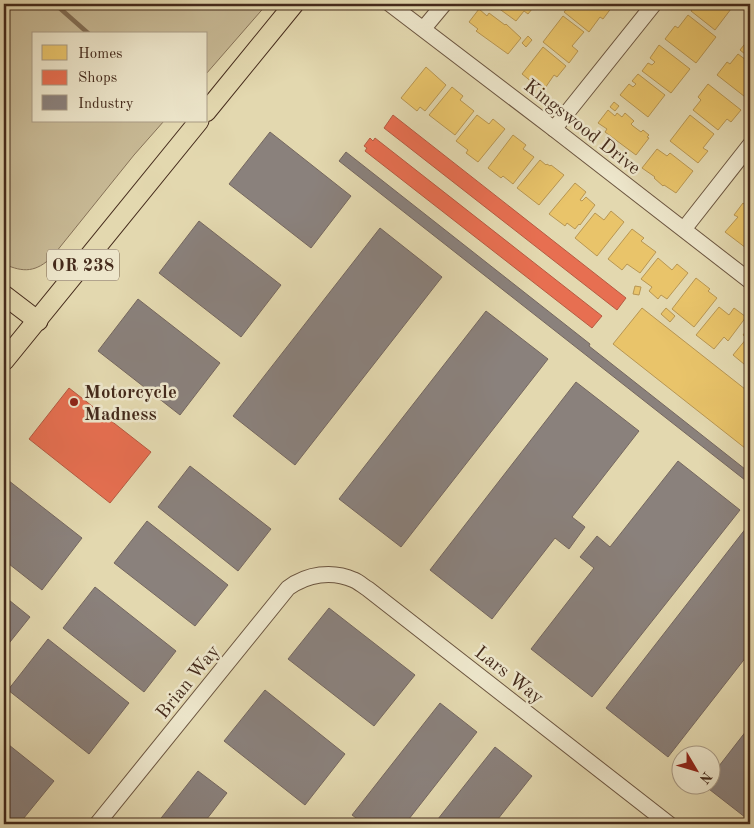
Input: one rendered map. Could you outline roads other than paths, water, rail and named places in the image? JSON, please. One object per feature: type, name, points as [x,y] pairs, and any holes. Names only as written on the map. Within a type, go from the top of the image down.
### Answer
[{"type":"main road","points":[[208,110],[294,4]]},
{"type":"main road","name":"OR 238","points":[[4,362],[198,122]]},
{"type":"main road","points":[[4,295],[38,321]]},
{"type":"street","name":"Kingswood Drive","points":[[390,4],[424,28],[750,281]]},
{"type":"street","points":[[424,28],[444,4]]},
{"type":"street","points":[[554,129],[654,4]]},
{"type":"street","points":[[684,229],[750,145]]},
{"type":"street","name":"Lars Way","points":[[318,576],[331,574],[341,576],[355,580],[368,589],[669,824]]},
{"type":"street","name":"Brian Way","points":[[97,824],[288,588],[297,582],[318,576]]},
{"type":"waterway","points":[[55,4],[87,32]]},
{"type":"place","name":"Motorcycle Madness","points":[[74,402]]}]
